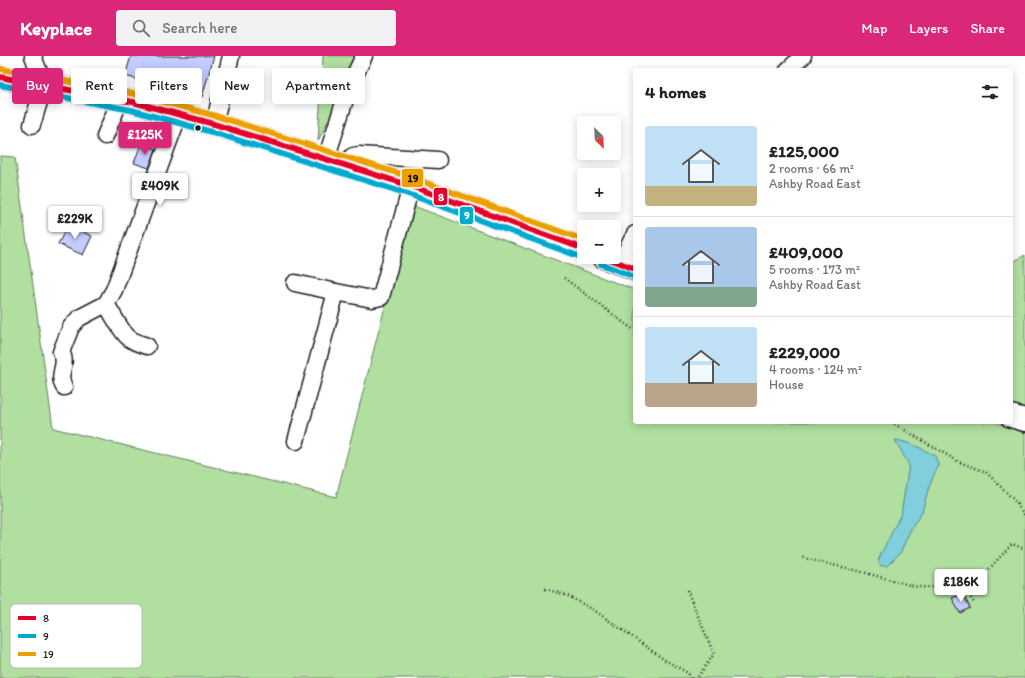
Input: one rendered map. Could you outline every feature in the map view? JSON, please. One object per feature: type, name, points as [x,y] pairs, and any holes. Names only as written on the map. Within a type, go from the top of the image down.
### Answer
[{"type":"highway","points":[[0,77],[12,79]]},
{"type":"highway","points":[[127,102],[214,124],[411,186],[577,246]]},
{"type":"highway","points":[[1013,417],[1025,420]]},
{"type":"street","points":[[33,56],[38,68]]},
{"type":"street","points":[[214,124],[231,56]]},
{"type":"street","points":[[364,56],[349,87],[329,160],[359,155],[438,160]]},
{"type":"street","points":[[32,125],[38,104]]},
{"type":"street","points":[[105,136],[118,104]]},
{"type":"street","points":[[64,387],[61,381],[65,360],[62,352],[71,327],[79,318],[106,304],[114,290],[179,114]]},
{"type":"street","points":[[296,283],[372,299],[381,296],[411,186]]},
{"type":"street","points":[[621,261],[633,238]]},
{"type":"street","points":[[296,441],[336,292]]},
{"type":"street","points":[[106,304],[123,332],[130,338],[147,346]]},
{"type":"path","points":[[564,278],[633,330]]},
{"type":"path","points":[[894,424],[959,462],[986,472],[1014,500],[1025,516]]},
{"type":"path","points":[[803,558],[917,587],[956,588],[978,581],[1012,544],[1025,549]]},
{"type":"path","points":[[964,588],[975,604]]},
{"type":"path","points":[[545,589],[566,595],[594,610],[665,660],[688,673],[691,678]]},
{"type":"path","points":[[687,590],[714,654],[697,678]]},
{"type":"green space","points":[[323,56],[360,56],[354,68],[322,68]]},
{"type":"green space","points":[[320,104],[336,104],[318,141]]},
{"type":"green space","points":[[0,156],[15,157],[53,428],[336,497],[411,205],[633,289],[633,424],[1000,424],[1025,433],[1025,678],[0,678]]},
{"type":"green space","points":[[1025,255],[1025,411],[1013,408],[1013,262]]},
{"type":"water","points":[[895,440],[921,448],[935,456],[939,466],[928,490],[922,512],[911,529],[900,553],[887,566],[881,566],[878,561],[901,514],[909,465]]},
{"type":"building","points":[[131,56],[214,56],[202,97],[202,68],[135,68],[135,79],[127,77],[127,69]]},
{"type":"building","points":[[141,144],[156,149],[149,168],[134,163]]},
{"type":"building","points":[[68,225],[92,236],[83,255],[58,244]]},
{"type":"building","points":[[963,594],[970,608],[960,613],[952,598]]},
{"type":"transit line","name":"19","points":[[1,69],[134,94],[216,116],[413,178],[577,237]]},
{"type":"transit line","name":"8","points":[[0,77],[133,102],[214,124],[411,186],[577,246]]},
{"type":"transit line","name":"9","points":[[0,85],[131,110],[212,132],[408,194],[577,256]]},
{"type":"transit line","name":"9","points":[[601,264],[632,276]]},
{"type":"transit line","name":"8","points":[[621,264],[633,268]]}]
